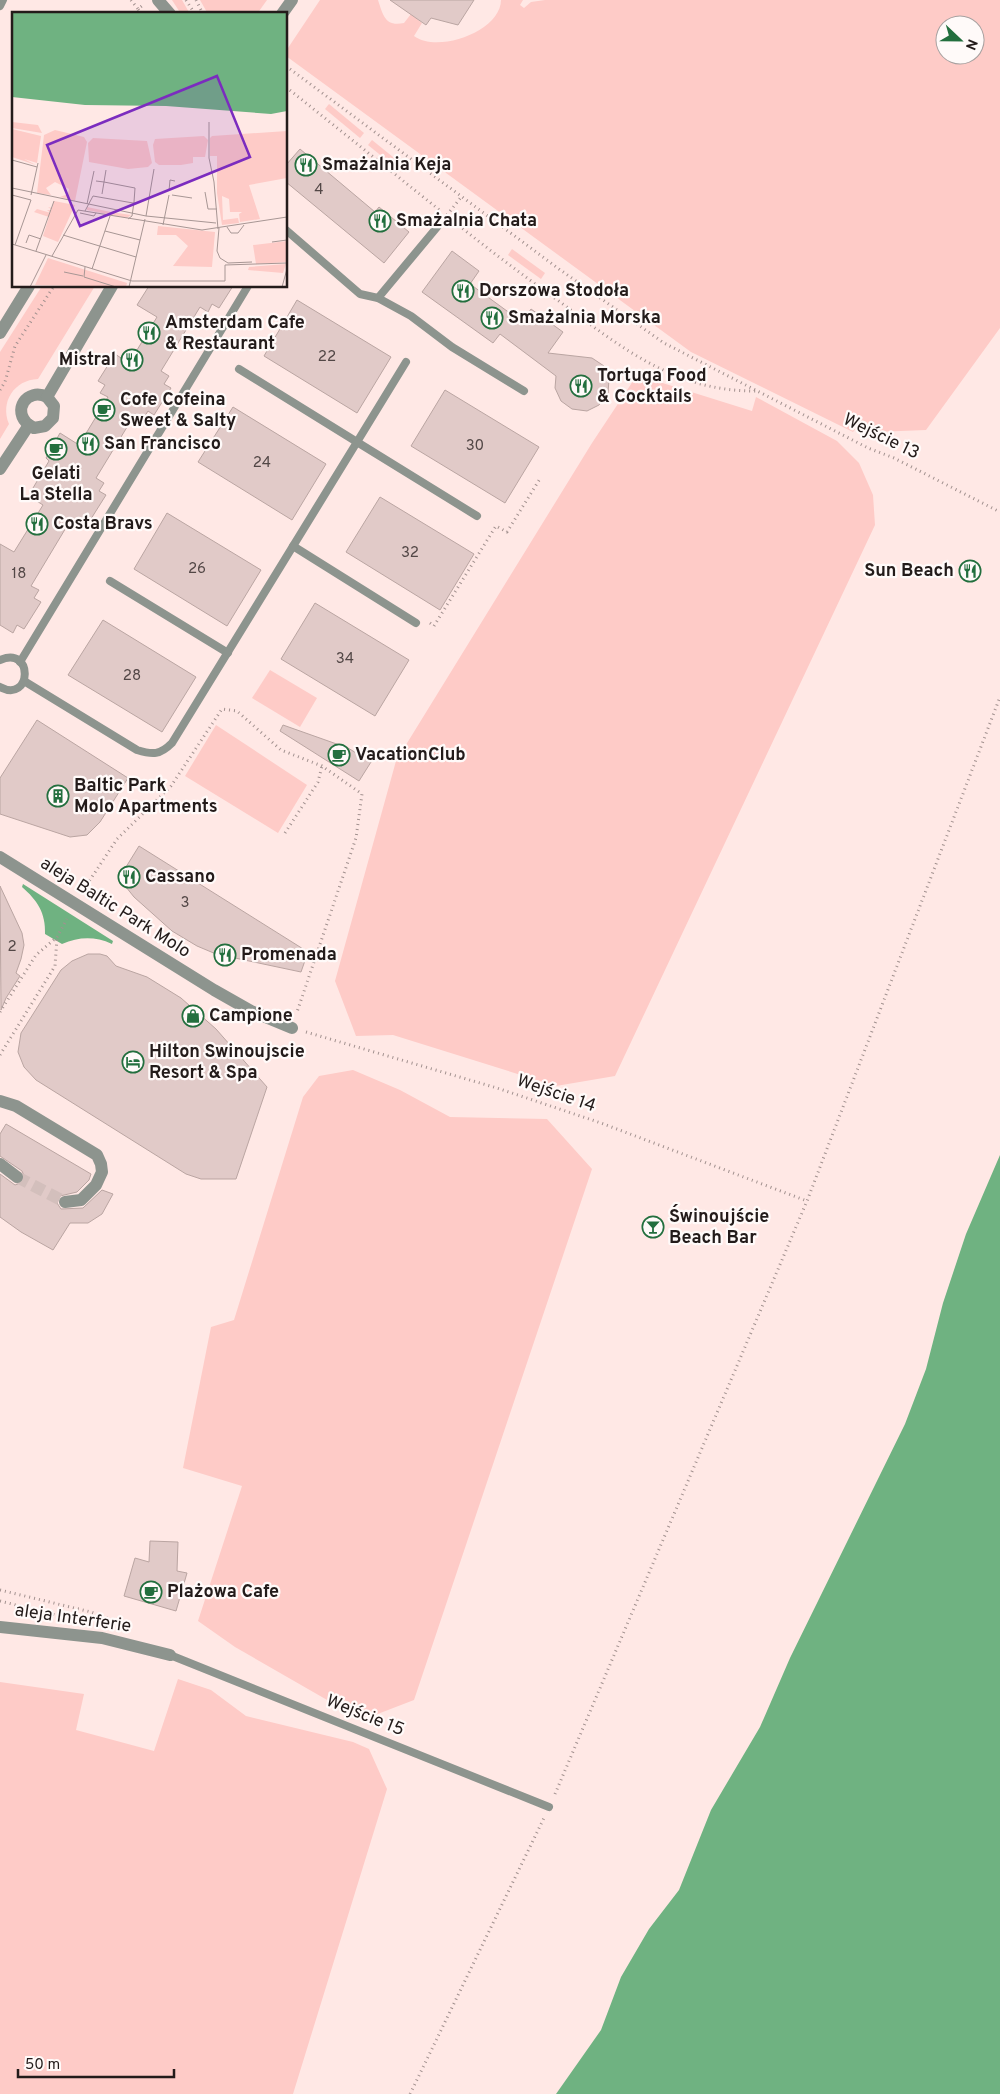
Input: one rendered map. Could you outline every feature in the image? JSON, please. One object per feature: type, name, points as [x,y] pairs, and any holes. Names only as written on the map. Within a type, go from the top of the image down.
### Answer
[{"type":"street","points":[[158,0],[168,12]]},
{"type":"street","points":[[283,12],[292,0]]},
{"type":"street","points":[[0,332],[28,288]]},
{"type":"street","points":[[47,397],[111,288]]},
{"type":"street","points":[[37,394],[47,397],[51,401],[54,412],[50,422],[40,428],[29,426],[20,412],[23,402],[32,395],[37,394]]},
{"type":"street","points":[[0,469],[29,426]]},
{"type":"street","name":"aleja Baltic Park Molo","points":[[0,857],[75,905],[251,1011],[292,1028]]},
{"type":"street","points":[[0,1101],[16,1106],[97,1155],[102,1172],[96,1186],[81,1200],[65,1202]]},
{"type":"street","points":[[0,1164],[17,1176]]},
{"type":"street","name":"aleja Interferie","points":[[0,1627],[102,1638],[170,1655]]},
{"type":"lane","points":[[0,6],[3,0]]},
{"type":"lane","points":[[378,298],[438,226]]},
{"type":"lane","points":[[288,232],[360,294],[378,298],[411,316],[452,347],[524,392]]},
{"type":"lane","points":[[20,662],[247,288]]},
{"type":"lane","points":[[24,681],[137,750],[152,755],[164,751],[172,743],[228,653],[406,362]]},
{"type":"lane","points":[[239,369],[477,516]]},
{"type":"lane","points":[[293,546],[416,623]]},
{"type":"lane","points":[[110,581],[228,653]]},
{"type":"lane","points":[[0,660],[11,658],[20,662],[25,671],[24,681],[15,689],[7,690],[0,687]]},
{"type":"lane","name":"Wejście 15","points":[[170,1655],[549,1807]]},
{"type":"path","points":[[131,0],[138,9]]},
{"type":"path","points":[[186,0],[194,12]]},
{"type":"path","points":[[196,0],[202,12]]},
{"type":"path","name":"Wejście 13","points":[[288,67],[560,270],[664,343],[868,448],[894,458],[1000,512]]},
{"type":"path","points":[[288,89],[447,216],[616,344],[657,368],[731,392],[758,391]]},
{"type":"path","points":[[438,226],[462,196]]},
{"type":"path","points":[[0,390],[5,382],[15,346],[53,288]]},
{"type":"path","points":[[432,624],[434,626],[495,525],[507,532],[541,477]]},
{"type":"path","points":[[410,2094],[549,1807],[807,1201],[1000,697]]},
{"type":"path","points":[[0,1012],[36,955],[57,937],[117,839],[171,786],[222,709],[237,711],[281,750],[322,766],[362,794],[356,838],[302,994]]},
{"type":"path","points":[[285,833],[318,782],[322,766]]},
{"type":"path","points":[[0,1055],[56,966],[57,937]]},
{"type":"path","name":"Wejście 14","points":[[292,1028],[388,1058],[497,1088],[601,1123],[807,1201]]},
{"type":"path","points":[[0,1590],[91,1612],[127,1626]]},
{"type":"shaded area","points":[[172,0],[182,0],[189,12],[180,12]]},
{"type":"shaded area","points":[[200,0],[267,0],[258,12],[207,12]]},
{"type":"shaded area","points":[[320,0],[378,0],[386,19],[393,23],[404,23],[411,14],[422,23],[414,36],[425,41],[438,42],[452,41],[480,30],[491,21],[498,11],[501,0],[523,0],[520,5],[524,8],[531,2],[545,0],[1000,0],[1000,328],[926,430],[875,432],[857,427],[853,432],[691,352],[288,57],[288,48]]},
{"type":"shaded area","points":[[329,104],[364,133],[360,138],[325,109]]},
{"type":"shaded area","points":[[372,140],[404,166],[400,171],[368,145]]},
{"type":"shaded area","points":[[512,249],[545,273],[541,279],[508,255]]},
{"type":"shaded area","points":[[41,288],[94,288],[38,379],[22,383],[11,394],[6,408],[9,424],[0,439],[0,352]]},
{"type":"shaded area","points":[[637,375],[752,411],[756,397],[837,441],[859,463],[873,495],[875,525],[615,1076],[556,1086],[393,1035],[356,1036],[335,981],[396,761],[592,443]]},
{"type":"shaded area","points":[[270,670],[317,698],[300,727],[252,698]]},
{"type":"shaded area","points":[[216,725],[307,785],[278,833],[185,776]]},
{"type":"shaded area","points":[[23,884],[113,941],[112,944],[87,938],[62,944],[45,934],[44,920],[40,908],[22,887]]},
{"type":"shaded area","points":[[353,1070],[400,1090],[450,1117],[547,1119],[592,1169],[414,1700],[362,1720],[235,1647],[198,1621],[242,1486],[183,1468],[211,1327],[234,1320],[303,1097],[319,1076]]},
{"type":"shaded area","points":[[1000,1155],[1000,2094],[556,2094],[601,2030],[621,1977],[649,1929],[679,1890],[711,1810],[760,1727],[790,1658],[905,1424],[926,1369],[943,1303],[966,1234]]},
{"type":"shaded area","points":[[178,1679],[211,1690],[246,1716],[353,1742],[369,1749],[387,1789],[293,2094],[0,2094],[0,1682],[84,1694],[76,1730],[154,1751]]},
{"type":"building","points":[[390,0],[474,0],[458,25],[431,18],[426,25]]},
{"type":"building","points":[[300,149],[375,212],[379,207],[409,232],[384,263],[288,184],[288,163]]},
{"type":"building","points":[[452,251],[479,271],[470,284],[522,322],[531,309],[563,332],[548,353],[592,358],[604,366],[609,379],[608,393],[599,405],[587,411],[572,409],[561,401],[555,388],[556,376],[500,334],[493,343],[422,292]]},
{"type":"building","points":[[148,288],[232,288],[219,308],[212,304],[208,312],[200,307],[161,371],[169,376],[164,384],[171,388],[154,415],[148,411],[143,419],[135,414],[96,478],[104,483],[99,491],[106,495],[89,522],[83,518],[78,526],[70,521],[31,586],[39,590],[34,598],[41,602],[24,629],[17,625],[13,633],[0,625],[0,544],[14,552],[43,505],[35,500],[39,492],[33,488],[49,461],[46,458],[60,433],[79,445],[108,397],[100,393],[105,385],[98,381],[115,354],[121,358],[126,350],[134,355],[157,317],[137,305]]},
{"type":"building","points":[[297,300],[391,357],[357,413],[264,356]]},
{"type":"building","points":[[445,390],[539,447],[505,503],[411,446]]},
{"type":"building","points":[[233,407],[326,464],[292,520],[198,462]]},
{"type":"building","points":[[380,497],[474,554],[440,610],[346,552]]},
{"type":"building","points":[[167,513],[261,570],[227,626],[134,569]]},
{"type":"building","points":[[315,603],[409,660],[375,716],[281,659]]},
{"type":"building","points":[[103,620],[196,677],[162,732],[68,675]]},
{"type":"building","name":"Baltic Park Molo Apartments","points":[[37,720],[128,778],[100,822],[87,835],[70,837],[0,814],[0,778]]},
{"type":"building","name":"VacationClub","points":[[283,725],[348,748],[371,762],[359,781],[280,731]]},
{"type":"building","name":"Baltic Park Molo Apartments","points":[[139,846],[308,952],[301,972],[216,954],[197,946],[172,931],[134,897],[126,887],[126,867]]},
{"type":"building","points":[[0,886],[22,933],[24,945],[16,973],[20,976],[1,1010]]},
{"type":"building","name":"Hilton Swinoujscie Resort & Spa","points":[[88,954],[107,956],[116,966],[147,977],[181,998],[216,1029],[267,1087],[236,1179],[201,1179],[186,1174],[36,1080],[24,1067],[18,1052],[21,1033],[61,970],[72,961]]},
{"type":"building","points":[[6,1124],[91,1174],[89,1180],[77,1192],[60,1196],[57,1203],[61,1209],[83,1208],[102,1190],[113,1194],[102,1214],[88,1223],[70,1223],[53,1250],[21,1232],[0,1217],[0,1174],[15,1185],[23,1182],[25,1178],[22,1171],[0,1156],[0,1134]]},
{"type":"building","points":[[150,1541],[178,1542],[177,1571],[187,1573],[176,1611],[124,1596],[135,1558],[149,1562]]},
{"type":"tunnel","points":[[17,1177],[65,1202]]},
{"type":"place","name":"Smażalnia Keja","points":[[306,165]]},
{"type":"place","name":"Smażalnia Chata","points":[[380,221]]},
{"type":"place","name":"Dorszowa Stodoła","points":[[463,291]]},
{"type":"place","name":"Smażalnia Morska","points":[[492,318]]},
{"type":"place","name":"Amsterdam Cafe & Restaurant","points":[[149,333]]},
{"type":"place","name":"Mistral","points":[[132,360]]},
{"type":"place","name":"Tortuga Food & Cocktails","points":[[581,386]]},
{"type":"place","name":"Cofe Cofeina Sweet & Salty","points":[[104,410]]},
{"type":"place","name":"San Francisco","points":[[88,444]]},
{"type":"place","name":"Gelati La Stella","points":[[56,449]]},
{"type":"place","name":"Costa Bravs","points":[[37,524]]},
{"type":"place","name":"Sun Beach","points":[[970,571]]},
{"type":"place","name":"VacationClub","points":[[339,755]]},
{"type":"place","name":"Baltic Park Molo Apartments","points":[[58,796]]},
{"type":"place","name":"Cassano","points":[[129,877]]},
{"type":"place","name":"Promenada","points":[[225,955]]},
{"type":"place","name":"Campione","points":[[193,1016]]},
{"type":"place","name":"Hilton Swinoujscie Resort & Spa","points":[[133,1062]]},
{"type":"place","name":"Świnoujście Beach Bar","points":[[653,1227]]},
{"type":"place","name":"Plażowa Cafe","points":[[151,1592]]}]
